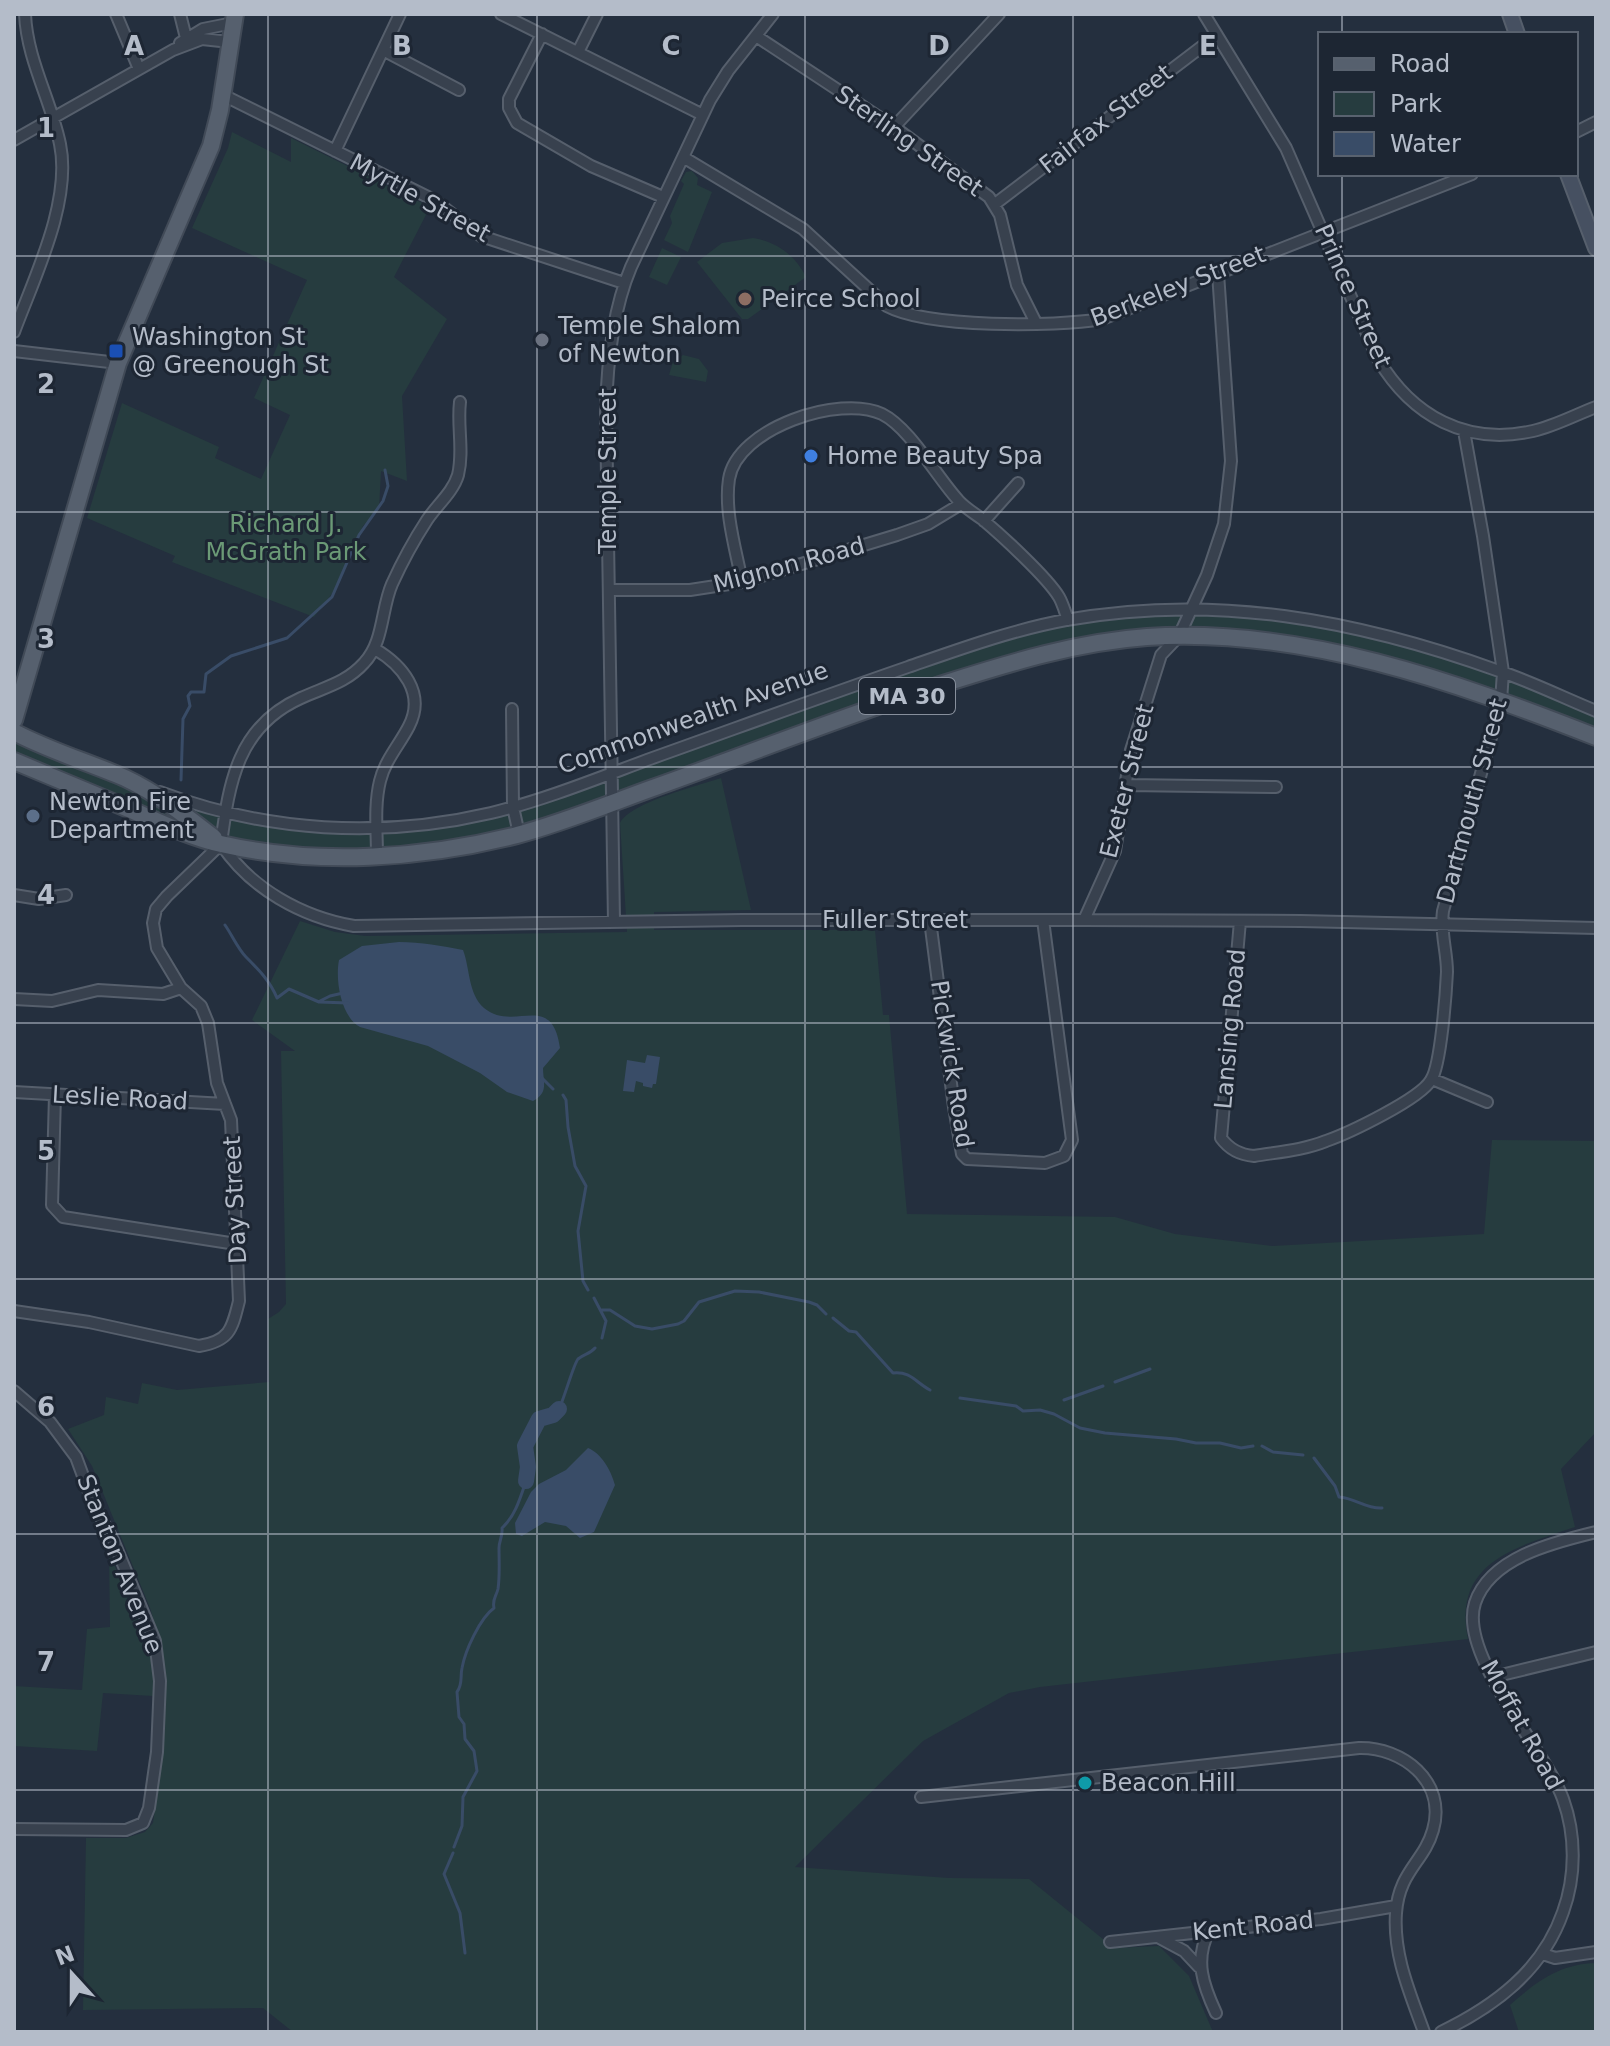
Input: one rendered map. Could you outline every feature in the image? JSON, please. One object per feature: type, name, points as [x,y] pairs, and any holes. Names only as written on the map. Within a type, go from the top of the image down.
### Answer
[{"type":"main road","points":[[14,720],[118,363],[206,162],[223,95],[234,18]]},
{"type":"main road","points":[[1569,176],[1596,248]]},
{"type":"main road","name":"MA 30","points":[[14,761],[179,831],[221,844],[316,856],[377,856],[438,851],[519,834],[921,691],[1003,665],[1091,644],[1179,636],[1298,644],[1350,655],[1501,701],[1596,737]]},
{"type":"main road","name":"Commonwealth Avenue","points":[[14,732],[126,779],[184,814],[221,844]]},
{"type":"street","points":[[14,332],[45,248],[60,187],[60,145],[31,53],[25,14]]},
{"type":"street","points":[[116,14],[139,69]]},
{"type":"street","points":[[180,14],[186,38]]},
{"type":"street","points":[[335,151],[400,14]]},
{"type":"street","points":[[501,14],[703,115]]},
{"type":"street","points":[[578,52],[597,14]]},
{"type":"street","name":"Temple Street","points":[[614,922],[606,399],[612,338],[624,283],[703,115],[728,71],[773,14]]},
{"type":"street","points":[[894,127],[999,14]]},
{"type":"street","name":"Prince Street","points":[[1204,14],[1286,148],[1324,231],[1361,324],[1388,377],[1413,404],[1464,431],[1515,434],[1553,425],[1596,407]]},
{"type":"street","points":[[173,50],[186,38],[234,18]]},
{"type":"street","points":[[542,34],[509,99],[511,117],[568,154],[663,197]]},
{"type":"street","name":"Fairfax Street","points":[[995,204],[1217,35]]},
{"type":"street","name":"Sterling Street","points":[[756,36],[894,127],[995,204],[1011,268],[1036,323]]},
{"type":"street","points":[[14,140],[173,50],[202,39],[230,42]]},
{"type":"street","points":[[383,50],[459,90]]},
{"type":"street","name":"Myrtle Street","points":[[223,95],[434,200],[481,236],[624,283]]},
{"type":"street","points":[[1578,131],[1596,122]]},
{"type":"street","name":"Berkeley Street","points":[[683,157],[803,229],[829,250],[879,301],[900,312],[927,319],[1036,323],[1102,319],[1467,176]]},
{"type":"street","name":"Exeter Street","points":[[1084,920],[1115,851],[1137,727],[1161,655],[1179,636],[1216,551],[1224,524],[1231,461],[1218,273]]},
{"type":"street","points":[[14,351],[55,353],[118,363]]},
{"type":"street","points":[[221,844],[234,772],[257,729],[285,706],[340,683],[366,662],[375,649],[385,605],[400,567],[456,480],[460,460],[460,402]]},
{"type":"street","points":[[742,582],[728,501],[729,476],[739,457],[750,444],[789,423],[846,407],[884,415],[903,430],[961,504],[984,521],[1050,585],[1060,598],[1068,620]]},
{"type":"street","name":"Dartmouth Street","points":[[1432,1079],[1447,970],[1441,924],[1454,868],[1491,744],[1501,701],[1503,672],[1464,431]]},
{"type":"street","points":[[984,521],[1018,483]]},
{"type":"street","name":"Mignon Road","points":[[609,590],[690,590],[742,582],[928,524],[961,504]]},
{"type":"street","name":"Commonwealth Avenue","points":[[126,779],[225,813],[295,826],[377,829],[438,823],[513,807],[990,639],[1068,620],[1190,609],[1276,613],[1387,637],[1503,672],[1596,711]]},
{"type":"street","points":[[375,649],[393,661],[408,677],[415,703],[413,717],[380,781],[377,856]]},
{"type":"street","points":[[512,709],[513,807],[519,834]]},
{"type":"street","points":[[1127,785],[1276,787]]},
{"type":"street","name":"Fuller Street","points":[[221,844],[242,870],[275,896],[313,917],[377,927],[614,922],[1084,920],[1596,928]]},
{"type":"street","name":"Day Street","points":[[14,1311],[89,1322],[199,1346],[213,1344],[226,1336],[235,1320],[239,1301],[232,1133],[217,1083],[208,1023],[201,1006],[181,988],[157,948],[153,923],[156,909],[221,844]]},
{"type":"street","points":[[14,895],[39,899],[66,895]]},
{"type":"street","name":"Pickwick Road","points":[[930,920],[962,1154],[967,1159],[1045,1163],[1064,1156],[1072,1140],[1043,920]]},
{"type":"street","name":"Lansing Road","points":[[1240,921],[1221,1138],[1233,1150],[1254,1156],[1324,1142],[1400,1104],[1425,1088],[1432,1079]]},
{"type":"street","points":[[14,999],[52,1001],[98,990],[163,994],[181,988]]},
{"type":"street","points":[[1432,1079],[1487,1102]]},
{"type":"street","name":"Leslie Road","points":[[14,1092],[225,1104]]},
{"type":"street","points":[[55,1095],[52,1205],[57,1213],[63,1217],[236,1244]]},
{"type":"street","name":"Stanton Avenue","points":[[14,1391],[50,1422],[76,1457],[93,1503],[113,1540],[153,1635],[160,1681],[156,1759],[149,1808],[143,1823],[126,1830],[14,1829]]},
{"type":"street","name":"Moffat Road","points":[[1441,2032],[1506,1993],[1543,1954],[1559,1923],[1570,1888],[1573,1859],[1570,1825],[1563,1798],[1493,1677],[1480,1650],[1473,1614],[1485,1584],[1496,1573],[1541,1549],[1596,1532]]},
{"type":"street","points":[[1493,1677],[1596,1652]]},
{"type":"street","points":[[921,1797],[1359,1748],[1386,1751],[1412,1764],[1421,1773],[1430,1789],[1435,1818],[1428,1843],[1402,1882],[1396,1906],[1395,1929],[1400,1960],[1424,2032]]},
{"type":"street","name":"Kent Road","points":[[1110,1942],[1321,1919],[1396,1906]]},
{"type":"street","points":[[1200,1969],[1202,1947],[1209,1931]]},
{"type":"street","points":[[1157,1937],[1193,1957],[1216,2013]]},
{"type":"street","points":[[1543,1954],[1555,1958],[1596,1952]]},
{"type":"green space","name":"Richard J. McGrath Park","points":[[232,132],[291,162],[291,138],[430,207],[394,277],[447,319],[402,396],[407,481],[381,471],[379,509],[363,526],[338,586],[314,617],[172,562],[175,556],[87,518],[122,403],[219,447],[215,458],[261,479],[290,415],[254,398],[307,280],[192,228],[228,148]]},
{"type":"green space","points":[[692,171],[698,178],[697,185],[712,192],[688,252],[664,240],[672,223],[670,216],[684,184],[681,181],[686,172]]},
{"type":"green space","points":[[753,238],[784,251],[806,277],[748,319],[742,319],[697,262],[722,243]]},
{"type":"green space","points":[[662,248],[681,257],[667,285],[649,277]]},
{"type":"green space","points":[[683,355],[699,359],[708,371],[706,382],[669,375],[673,362]]},
{"type":"green space","points":[[1240,611],[1387,637],[1596,711],[1596,737],[1297,644],[1091,644],[697,773],[438,851],[248,848],[14,761],[14,731],[191,803],[343,829],[493,812],[857,684],[1068,620]]},
{"type":"green space","points":[[721,778],[751,910],[654,912],[654,930],[875,930],[883,1015],[889,1015],[907,1214],[1115,1217],[1175,1234],[1273,1246],[1484,1234],[1492,1140],[1596,1141],[1596,1432],[1561,1469],[1575,1527],[1511,1551],[1479,1575],[1470,1592],[1466,1613],[1468,1639],[1009,1693],[923,1741],[795,1867],[949,1878],[1029,1879],[1114,1948],[1159,1946],[1189,1976],[1213,2032],[293,2032],[263,2008],[83,2010],[86,1838],[126,1838],[145,1832],[153,1823],[162,1761],[164,1671],[161,1644],[150,1608],[92,1466],[68,1429],[104,1415],[106,1397],[138,1404],[142,1383],[177,1390],[269,1382],[268,1319],[286,1304],[281,1051],[295,1051],[252,1020],[300,921],[335,932],[365,936],[627,932],[620,823],[637,808]]},
{"type":"green space","points":[[109,1554],[154,1656],[153,1696],[103,1693],[97,1751],[14,1746],[14,1686],[82,1690],[87,1629],[110,1627]]},
{"type":"green space","points":[[1596,1963],[1596,2032],[1519,2032],[1510,2005],[1559,1971]]},
{"type":"water","points":[[399,942],[463,950],[472,988],[484,1008],[496,1015],[540,1016],[549,1021],[556,1031],[560,1048],[543,1068],[544,1087],[538,1098],[533,1101],[507,1092],[480,1073],[428,1046],[360,1027],[353,1022],[341,997],[339,960],[362,946]]},
{"type":"water","points":[[647,1055],[660,1057],[656,1084],[652,1088],[636,1081],[634,1092],[623,1091],[627,1060],[645,1063]]},
{"type":"water","points":[[588,1448],[605,1463],[615,1485],[594,1532],[580,1538],[566,1526],[545,1522],[522,1536],[516,1534],[515,1523],[531,1492],[539,1484],[566,1470]]},
{"type":"waterway","points":[[181,780],[183,719],[190,706],[188,696],[191,692],[204,692],[206,674],[231,656],[287,638],[332,597],[359,535],[383,501],[388,486],[385,470]]},
{"type":"waterway","points":[[225,925],[243,954],[268,981],[277,998],[289,989],[319,1002],[348,1003]]},
{"type":"waterway","points":[[320,1001],[343,993]]},
{"type":"waterway","points":[[542,1078],[553,1089]]},
{"type":"waterway","points":[[563,1095],[575,1166],[586,1186],[578,1231],[583,1281],[588,1290]]},
{"type":"waterway","points":[[602,1310],[610,1310],[635,1326],[652,1329],[678,1324],[699,1302],[735,1291],[759,1292],[809,1302],[826,1314]]},
{"type":"waterway","points":[[594,1298],[606,1321],[602,1338]]},
{"type":"waterway","points":[[833,1318],[849,1331],[856,1332],[893,1373],[909,1376],[930,1390]]},
{"type":"waterway","points":[[559,1409],[576,1362],[595,1348]]},
{"type":"waterway","points":[[1115,1382],[1150,1369]]},
{"type":"waterway","points":[[1064,1400],[1103,1386]]},
{"type":"waterway","points":[[960,1398],[1016,1406],[1023,1411],[1040,1410],[1080,1428],[1105,1433],[1220,1443],[1241,1448],[1253,1446]]},
{"type":"waterway","points":[[526,1481],[525,1446],[539,1419],[553,1415],[559,1409]]},
{"type":"waterway","points":[[1262,1446],[1273,1452],[1303,1455]]},
{"type":"waterway","points":[[1314,1458],[1335,1486],[1339,1497],[1382,1508]]},
{"type":"waterway","points":[[454,1847],[462,1826],[463,1797],[477,1771],[474,1751],[465,1739],[464,1724],[459,1717],[457,1692],[461,1671],[470,1644],[494,1608],[499,1584],[502,1528],[514,1513],[526,1481]]},
{"type":"waterway","points":[[453,1853],[444,1874],[460,1913],[465,1953]]},
{"type":"place","name":"Peirce School","points":[[745,299]]},
{"type":"place","name":"Temple Shalom of Newton","points":[[542,340]]},
{"type":"place","name":"Washington St @ Greenough St","points":[[116,351]]},
{"type":"place","name":"Home Beauty Spa","points":[[811,456]]},
{"type":"place","name":"Newton Fire Department","points":[[33,816]]},
{"type":"place","name":"Beacon Hill","points":[[1085,1783]]}]
